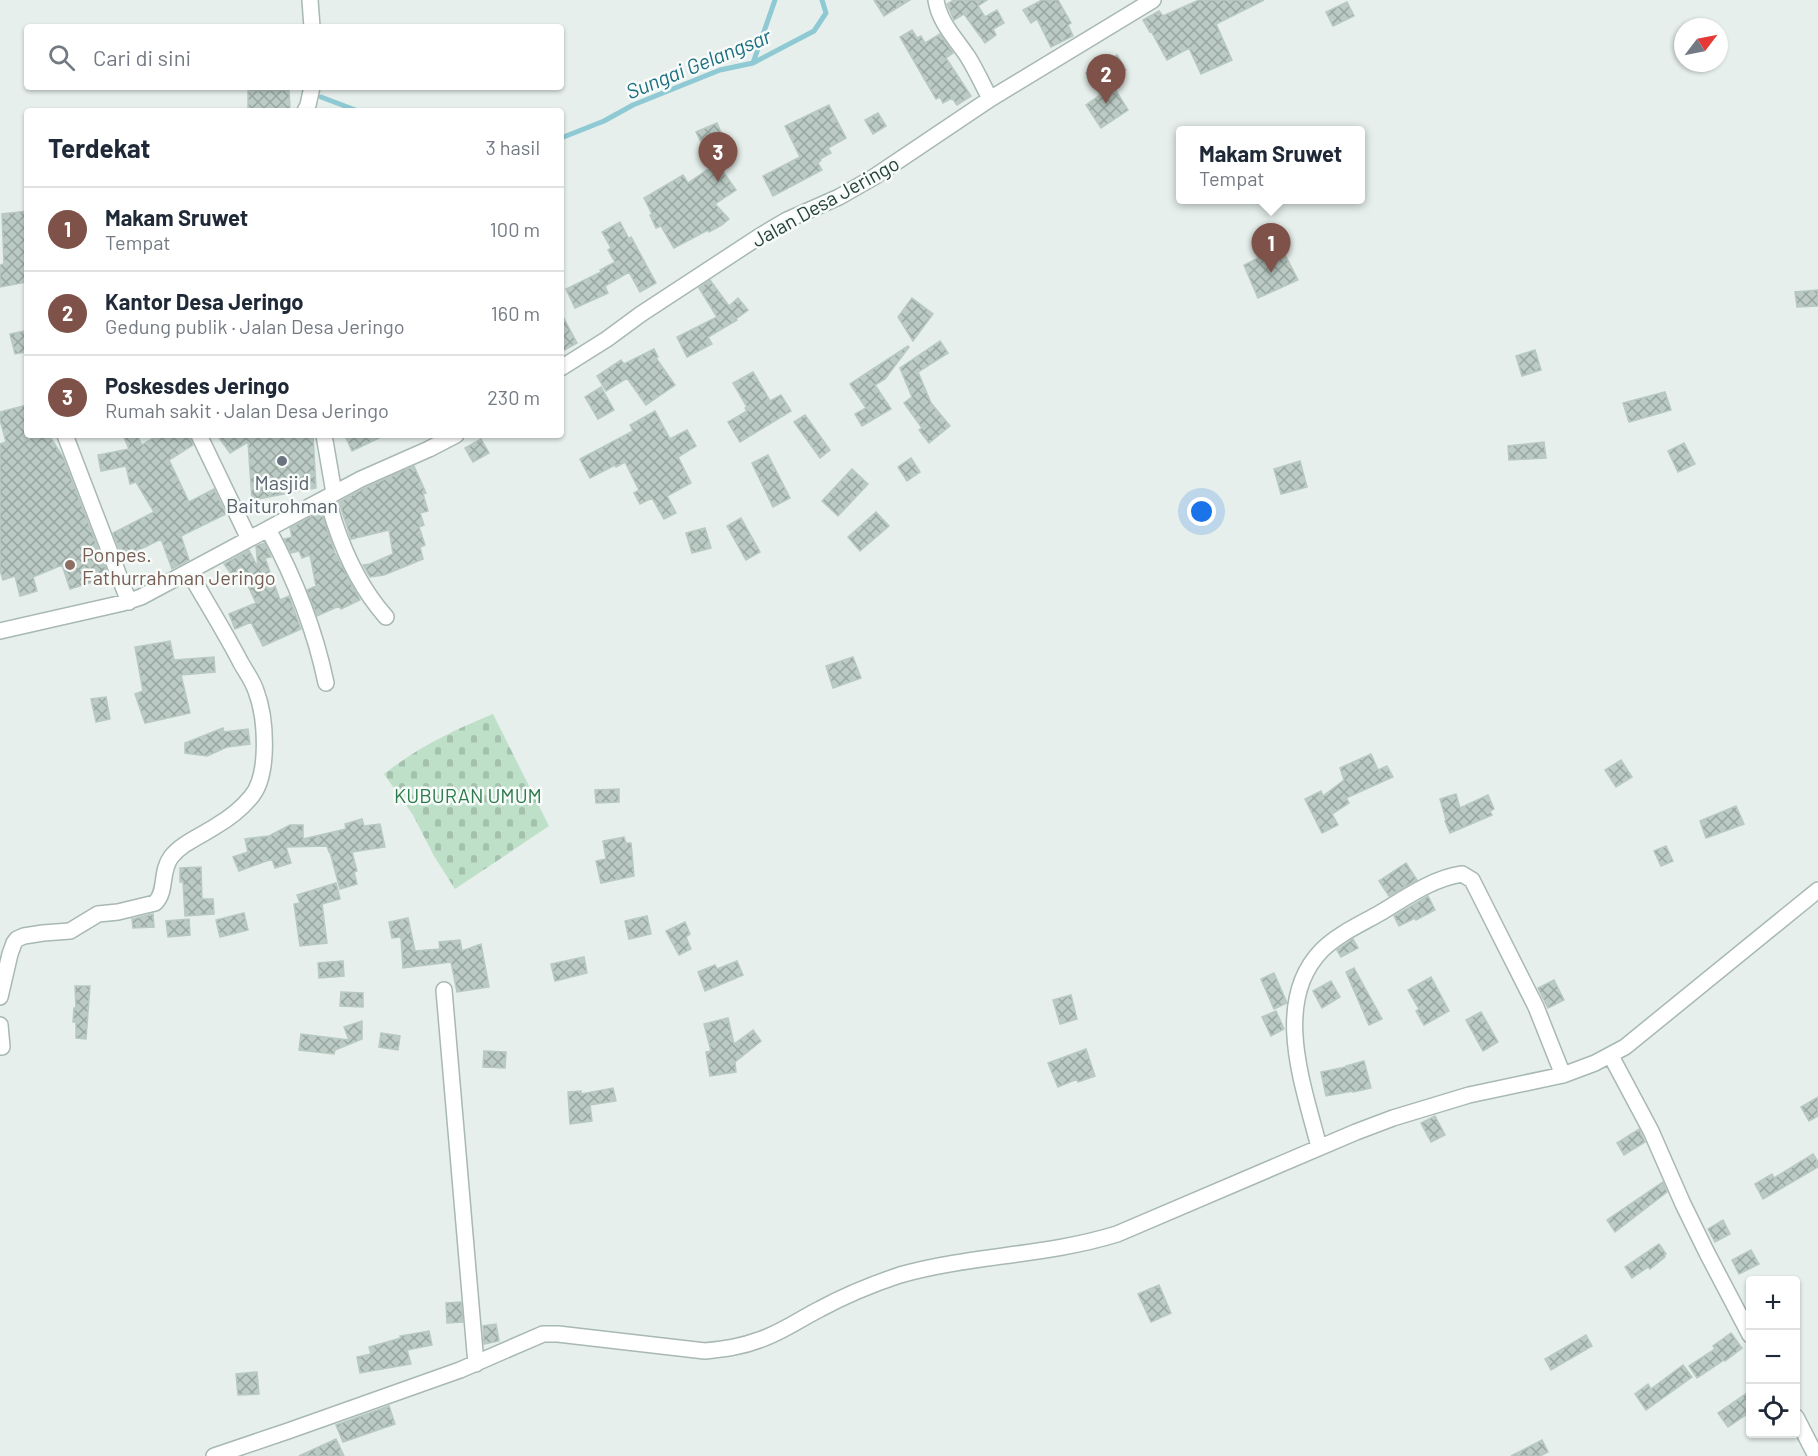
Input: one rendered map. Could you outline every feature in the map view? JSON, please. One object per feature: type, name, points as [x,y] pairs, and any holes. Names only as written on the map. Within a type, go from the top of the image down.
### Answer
[{"type":"street","points":[[310,0],[312,24]]},
{"type":"street","points":[[936,0],[944,24],[968,57],[990,99]]},
{"type":"street","name":"Jalan Desa Jeringo","points":[[564,366],[760,236],[787,220],[824,205],[850,191],[990,99],[1151,1]]},
{"type":"street","points":[[309,108],[312,90]]},
{"type":"street","points":[[66,438],[129,602]]},
{"type":"street","points":[[200,438],[249,539]]},
{"type":"street","points":[[324,438],[330,495],[344,546],[355,572],[386,618]]},
{"type":"street","points":[[2,626],[129,602],[330,495],[450,438]]},
{"type":"street","points":[[268,529],[285,560],[312,632],[326,683]]},
{"type":"street","points":[[0,997],[10,954],[17,939],[43,933],[70,931],[98,914],[118,912],[155,903],[162,892],[163,871],[171,857],[182,846],[219,825],[236,812],[252,796],[260,781],[264,764],[264,737],[256,691],[189,572]]},
{"type":"street","points":[[1319,1147],[1298,1060],[1294,1032],[1300,990],[1308,971],[1323,949],[1338,937],[1422,888],[1455,875],[1462,874],[1472,880],[1536,1007],[1563,1075]]},
{"type":"street","points":[[214,1456],[476,1364],[543,1334],[705,1351],[742,1346],[777,1333],[844,1297],[898,1276],[955,1262],[1080,1243],[1117,1234],[1319,1147],[1393,1118],[1469,1095],[1563,1075],[1611,1056],[1818,890]]},
{"type":"street","points":[[444,990],[476,1364]]},
{"type":"street","points":[[0,1025],[2,1047]]},
{"type":"street","points":[[1611,1056],[1651,1131],[1702,1244],[1747,1330]]},
{"type":"street","points":[[1800,1425],[1816,1456]]},
{"type":"green space","name":"KUBURAN UMUM","points":[[493,714],[549,826],[455,889],[434,856],[413,815],[384,774],[410,755],[437,740]]},
{"type":"building","points":[[874,0],[910,0],[884,16]]},
{"type":"building","points":[[954,0],[987,0],[978,6],[985,17],[997,10],[1004,23],[993,29],[996,35],[985,43],[964,14],[954,20],[947,4]]},
{"type":"building","points":[[1042,0],[1058,0],[1071,23],[1068,25],[1073,36],[1051,47],[1037,19],[1031,23],[1023,10]]},
{"type":"building","points":[[1199,0],[1264,0],[1216,24],[1232,60],[1201,74],[1189,48],[1167,60],[1143,20],[1159,11],[1163,16]]},
{"type":"building","points":[[1347,2],[1354,16],[1333,26],[1326,12]]},
{"type":"building","points":[[912,30],[917,38],[921,36],[925,43],[940,34],[953,53],[946,58],[971,96],[957,105],[952,98],[943,103],[940,97],[936,99],[900,37]]},
{"type":"building","points":[[1117,55],[1126,70],[1110,81],[1128,110],[1101,128],[1086,105],[1100,95],[1086,73]]},
{"type":"building","points":[[289,90],[290,108],[248,108],[248,91]]},
{"type":"building","points":[[829,105],[846,138],[828,148],[831,153],[820,159],[818,163],[822,170],[773,196],[763,176],[800,157],[785,126]]},
{"type":"building","points":[[878,113],[886,126],[873,134],[865,120]]},
{"type":"building","points":[[717,123],[723,137],[703,146],[696,132]]},
{"type":"building","points":[[717,163],[736,190],[715,204],[729,219],[709,232],[708,230],[674,248],[661,226],[656,228],[644,198],[683,175],[688,183]]},
{"type":"building","points":[[24,211],[24,283],[0,287],[0,265],[4,264],[2,214]]},
{"type":"building","points":[[620,222],[629,239],[631,237],[656,283],[640,292],[629,272],[605,286],[608,293],[575,308],[566,289],[601,272],[600,270],[615,262],[608,250],[611,248],[602,232]]},
{"type":"building","points":[[1281,247],[1298,280],[1258,298],[1244,265]]},
{"type":"building","points":[[710,280],[729,306],[738,298],[748,310],[737,320],[708,337],[712,344],[687,357],[677,337],[717,317],[699,288]]},
{"type":"building","points":[[1818,290],[1818,306],[1797,307],[1795,292]]},
{"type":"building","points":[[912,298],[933,314],[913,341],[898,317]]},
{"type":"building","points":[[564,319],[577,343],[564,350]]},
{"type":"building","points":[[24,331],[24,352],[15,354],[10,334]]},
{"type":"building","points":[[940,341],[948,353],[918,372],[931,403],[950,426],[929,443],[919,430],[922,428],[904,403],[912,397],[900,368]]},
{"type":"building","points":[[908,346],[885,379],[875,385],[891,409],[862,426],[855,414],[866,408],[850,384]]},
{"type":"building","points":[[654,349],[658,357],[656,358],[675,385],[646,405],[627,378],[606,391],[597,376],[621,360],[624,364]]},
{"type":"building","points":[[1535,350],[1541,370],[1522,376],[1516,356]]},
{"type":"building","points":[[753,372],[770,401],[781,395],[791,411],[740,442],[728,422],[747,411],[745,408],[747,407],[733,383]]},
{"type":"building","points":[[601,387],[614,410],[598,419],[585,397]]},
{"type":"building","points":[[1665,392],[1671,410],[1629,422],[1623,403]]},
{"type":"building","points":[[24,406],[24,438],[27,440],[51,438],[63,457],[109,577],[70,589],[62,565],[33,577],[37,591],[20,596],[15,576],[3,580],[0,570],[0,444],[6,442],[0,412]]},
{"type":"building","points":[[655,411],[670,439],[687,430],[696,446],[678,457],[691,483],[667,496],[676,513],[664,519],[652,498],[640,504],[634,493],[639,490],[625,462],[590,478],[580,459],[633,431],[630,425]]},
{"type":"building","points":[[805,415],[830,450],[820,458],[794,422]]},
{"type":"building","points":[[124,438],[138,438],[142,445],[153,438],[190,438],[193,445],[169,460],[189,502],[214,489],[226,514],[181,536],[189,560],[172,569],[161,539],[123,558],[113,533],[154,512],[136,482],[130,484],[126,466],[101,471],[98,455],[129,449]]},
{"type":"building","name":"Masjid Baiturohman","points":[[219,438],[313,438],[316,488],[252,500],[248,442],[230,453]]},
{"type":"building","points":[[346,438],[379,438],[352,451]]},
{"type":"building","points":[[481,439],[489,453],[473,462],[465,448]]},
{"type":"building","points":[[1544,442],[1546,458],[1509,460],[1508,446]]},
{"type":"building","points":[[1684,443],[1695,464],[1678,472],[1668,451]]},
{"type":"building","points":[[768,455],[790,498],[773,507],[752,463]]},
{"type":"building","points":[[911,458],[920,472],[907,481],[898,467]]},
{"type":"building","points":[[1300,461],[1307,487],[1281,494],[1274,469]]},
{"type":"building","points":[[414,466],[426,493],[423,494],[428,511],[420,513],[424,525],[419,527],[425,545],[420,547],[423,559],[384,575],[370,577],[363,565],[393,554],[389,530],[351,539],[339,502]]},
{"type":"building","points":[[852,469],[868,484],[838,516],[822,501]]},
{"type":"building","points":[[321,511],[335,553],[360,600],[341,609],[339,606],[317,616],[307,590],[316,586],[310,555],[302,558],[299,551],[291,553],[284,539],[292,537],[290,528]]},
{"type":"building","points":[[876,512],[889,526],[860,551],[848,537]]},
{"type":"building","points":[[741,518],[760,552],[746,560],[727,526]]},
{"type":"building","points":[[705,528],[711,548],[692,553],[686,533]]},
{"type":"building","points":[[265,543],[271,557],[265,558],[280,600],[289,596],[301,629],[263,646],[251,622],[235,629],[229,614],[256,603],[240,569],[232,575],[224,564],[249,550],[258,568],[256,546]]},
{"type":"building","points":[[170,641],[174,660],[214,657],[215,672],[181,675],[190,713],[145,723],[135,694],[143,691],[135,647]]},
{"type":"building","points":[[853,657],[861,678],[833,688],[826,666]]},
{"type":"building","points":[[106,697],[110,719],[96,722],[91,699]]},
{"type":"building","points":[[223,728],[224,732],[248,729],[250,744],[227,747],[207,756],[185,753],[185,743]]},
{"type":"building","points":[[1371,754],[1378,770],[1387,766],[1393,777],[1346,798],[1349,803],[1332,814],[1338,825],[1322,833],[1305,799],[1321,791],[1323,796],[1344,780],[1340,768]]},
{"type":"building","points":[[1621,760],[1632,777],[1616,787],[1605,770]]},
{"type":"building","points":[[619,789],[619,802],[596,803],[595,790]]},
{"type":"building","points":[[1456,794],[1460,808],[1488,795],[1494,809],[1490,811],[1492,815],[1450,833],[1440,799]]},
{"type":"building","points":[[1736,806],[1744,824],[1706,838],[1700,821]]},
{"type":"building","points":[[362,819],[364,826],[380,824],[385,847],[352,852],[357,871],[354,872],[357,884],[340,889],[327,846],[286,847],[291,863],[275,868],[272,859],[239,871],[233,857],[248,852],[245,839],[269,836],[290,825],[303,825],[303,839],[346,829],[345,824]]},
{"type":"building","points":[[624,837],[626,843],[631,843],[634,876],[601,883],[596,861],[606,859],[603,841]]},
{"type":"building","points":[[1666,846],[1673,861],[1661,866],[1654,851]]},
{"type":"building","points":[[1406,863],[1417,880],[1389,896],[1379,881]]},
{"type":"building","points":[[201,867],[202,899],[213,899],[214,914],[185,916],[180,868]]},
{"type":"building","points":[[336,883],[340,899],[322,904],[327,943],[300,946],[294,904],[300,903],[297,895]]},
{"type":"building","points":[[1428,896],[1435,910],[1399,926],[1394,916]]},
{"type":"building","points":[[244,913],[248,930],[220,937],[216,920]]},
{"type":"building","points":[[153,914],[154,927],[133,928],[132,919]]},
{"type":"building","points":[[647,916],[651,934],[629,939],[625,921]]},
{"type":"building","points":[[408,918],[415,951],[440,949],[439,942],[460,940],[462,951],[481,944],[489,987],[457,992],[451,962],[403,968],[401,937],[392,938],[389,922]]},
{"type":"building","points":[[189,919],[190,935],[168,937],[166,921]]},
{"type":"building","points":[[685,922],[690,934],[686,937],[691,949],[679,955],[666,931]]},
{"type":"building","points":[[1353,939],[1358,948],[1341,957],[1337,950]]},
{"type":"building","points":[[584,957],[587,973],[555,981],[551,964]]},
{"type":"building","points":[[343,961],[344,976],[319,978],[318,963]]},
{"type":"building","points":[[737,961],[743,975],[705,991],[698,972],[715,965],[717,969]]},
{"type":"building","points":[[1354,968],[1382,1019],[1369,1025],[1346,972]]},
{"type":"building","points":[[1274,973],[1287,1003],[1274,1009],[1261,979]]},
{"type":"building","points":[[1431,977],[1449,1011],[1424,1025],[1416,1011],[1419,1009],[1408,990]]},
{"type":"building","points":[[1554,980],[1564,1000],[1548,1008],[1538,988]]},
{"type":"building","points":[[1331,981],[1340,997],[1322,1008],[1313,991]]},
{"type":"building","points":[[75,986],[90,986],[86,1039],[76,1038],[76,1022],[73,1022],[74,1008],[76,1008]]},
{"type":"building","points":[[341,992],[363,993],[363,1007],[340,1006]]},
{"type":"building","points":[[1071,995],[1077,1019],[1060,1024],[1053,1000]]},
{"type":"building","points":[[1276,1011],[1284,1029],[1271,1036],[1262,1017]]},
{"type":"building","points":[[1481,1012],[1498,1042],[1483,1051],[1466,1020]]},
{"type":"building","points":[[728,1018],[734,1044],[753,1030],[761,1041],[735,1062],[736,1072],[710,1076],[706,1052],[711,1051],[704,1024]]},
{"type":"building","points":[[362,1021],[362,1039],[335,1050],[334,1054],[299,1050],[301,1034],[349,1040],[344,1027]]},
{"type":"building","points":[[381,1033],[400,1036],[398,1050],[379,1047]]},
{"type":"building","points":[[1086,1049],[1095,1076],[1078,1082],[1077,1079],[1058,1087],[1048,1063]]},
{"type":"building","points":[[484,1051],[506,1052],[505,1068],[483,1067]]},
{"type":"building","points":[[1364,1061],[1371,1088],[1326,1096],[1321,1072]]},
{"type":"building","points":[[613,1088],[616,1101],[590,1105],[592,1121],[570,1124],[568,1092],[581,1091],[581,1094]]},
{"type":"building","points":[[1818,1097],[1818,1116],[1809,1121],[1801,1107]]},
{"type":"building","points":[[1435,1116],[1445,1135],[1431,1142],[1421,1123]]},
{"type":"building","points":[[1639,1129],[1645,1142],[1624,1155],[1617,1143]]},
{"type":"building","points":[[1813,1154],[1818,1167],[1763,1199],[1755,1184],[1772,1174],[1774,1178]]},
{"type":"building","points":[[1663,1182],[1667,1192],[1615,1232],[1607,1220]]},
{"type":"building","points":[[1723,1220],[1730,1234],[1715,1242],[1708,1229]]},
{"type":"building","points":[[1659,1244],[1666,1254],[1665,1257],[1650,1269],[1648,1267],[1632,1278],[1625,1267]]},
{"type":"building","points":[[1751,1250],[1759,1264],[1739,1274],[1732,1260]]},
{"type":"building","points":[[1159,1285],[1171,1313],[1151,1322],[1138,1294]]},
{"type":"building","points":[[461,1302],[463,1322],[447,1323],[446,1303]]},
{"type":"building","points":[[496,1324],[499,1341],[484,1344],[483,1326]]},
{"type":"building","points":[[429,1331],[432,1345],[407,1350],[411,1364],[360,1373],[357,1357],[371,1354],[369,1347],[401,1338],[400,1336]]},
{"type":"building","points":[[1731,1333],[1742,1348],[1697,1378],[1689,1366],[1715,1349],[1713,1346]]},
{"type":"building","points":[[1586,1335],[1592,1346],[1551,1370],[1545,1359]]},
{"type":"building","points":[[1683,1365],[1692,1377],[1646,1410],[1635,1394],[1648,1384],[1651,1389]]},
{"type":"building","points":[[257,1372],[259,1394],[238,1395],[236,1374]]},
{"type":"building","points":[[1746,1394],[1746,1415],[1728,1427],[1718,1413]]},
{"type":"building","points":[[389,1406],[395,1424],[343,1442],[336,1425]]},
{"type":"building","points":[[336,1439],[344,1456],[299,1456]]},
{"type":"building","points":[[1542,1440],[1548,1452],[1540,1456],[1511,1456]]},
{"type":"waterway","points":[[753,63],[775,0]]},
{"type":"waterway","name":"Sungai Gelangsar","points":[[564,137],[604,121],[633,105],[720,70],[753,63],[814,31],[826,13],[822,0]]},
{"type":"waterway","name":"Sungai Gelangsar","points":[[321,97],[350,108]]},
{"type":"place","name":"Kantor Desa Jeringo","points":[[1106,104]]},
{"type":"place","name":"Poskesdes Jeringo","points":[[718,182]]},
{"type":"place","name":"Makam Sruwet","points":[[1271,273]]},
{"type":"place","name":"Masjid Baiturohman","points":[[282,461]]},
{"type":"place","name":"Ponpes. Fathurrahman Jeringo","points":[[70,565]]}]
